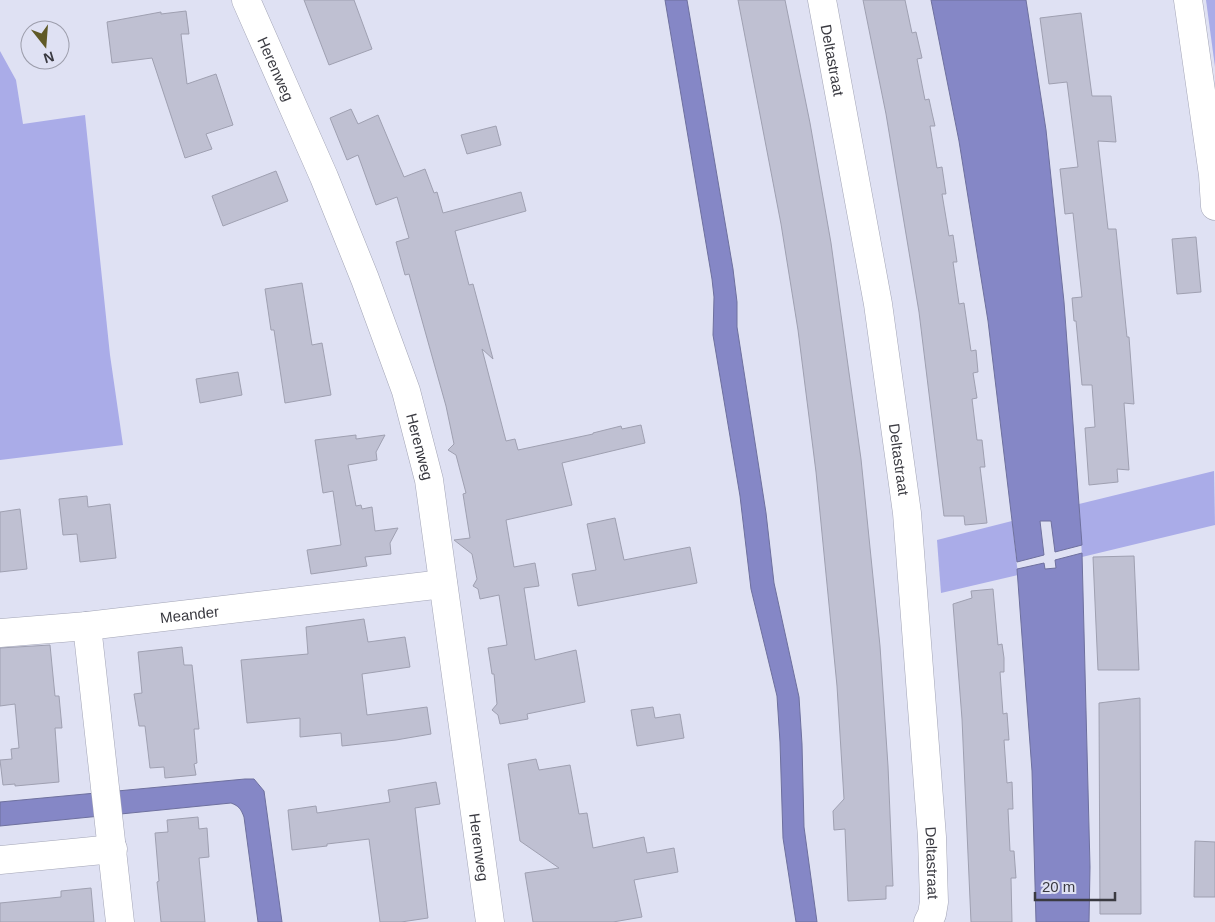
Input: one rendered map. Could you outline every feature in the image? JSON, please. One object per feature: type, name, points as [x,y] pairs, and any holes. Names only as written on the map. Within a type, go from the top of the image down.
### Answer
[{"type":"street","name":"Herenweg","points":[[246,0],[341,218],[406,391],[428,480],[490,922]]},
{"type":"street","name":"Deltastraat","points":[[822,0],[878,304],[907,513],[932,837],[934,902],[932,914],[928,922]]},
{"type":"street","points":[[1188,0],[1213,175],[1215,206]]},
{"type":"street","name":"Meander","points":[[0,633],[87,626],[443,584]]},
{"type":"street","points":[[87,626],[120,922]]},
{"type":"street","points":[[0,860],[111,836]]},
{"type":"shaded area","points":[[665,0],[687,0],[733,269],[737,302],[737,327],[766,513],[774,583],[799,697],[804,827],[817,922],[796,922],[783,838],[777,696],[751,589],[740,496],[713,335],[714,297],[712,279]]},
{"type":"shaded area","points":[[931,0],[1026,0],[1046,130],[1064,302],[1082,545],[1055,552],[1051,521],[1040,521],[1044,555],[1017,562],[988,321],[959,141]]},
{"type":"shaded area","points":[[1206,0],[1215,0],[1215,67]]},
{"type":"shaded area","points":[[0,51],[16,80],[23,124],[85,115],[110,355],[123,445],[0,460]]},
{"type":"shaded area","points":[[1214,471],[1215,525],[1082,557],[1079,504]]},
{"type":"shaded area","points":[[1012,521],[1018,575],[941,593],[937,540]]},
{"type":"shaded area","points":[[1082,553],[1090,867],[1089,922],[1036,922],[1032,771],[1017,569],[1044,563],[1045,569],[1056,568],[1055,560]]},
{"type":"shaded area","points":[[254,779],[264,791],[282,922],[258,922],[244,817],[239,808],[231,803],[0,826],[0,802]]},
{"type":"building","points":[[304,0],[354,0],[372,49],[329,65]]},
{"type":"building","points":[[738,0],[785,0],[810,123],[831,243],[861,459],[880,646],[893,886],[886,886],[886,899],[848,901],[845,829],[834,830],[833,811],[844,799],[837,686],[816,472],[798,330],[781,224]]},
{"type":"building","points":[[863,0],[905,0],[912,33],[916,32],[922,58],[917,59],[925,100],[929,99],[935,126],[930,126],[937,168],[942,167],[946,194],[942,194],[949,236],[953,235],[957,262],[953,262],[959,304],[964,303],[971,351],[976,350],[978,372],[973,373],[977,398],[972,399],[977,440],[982,440],[985,467],[980,467],[987,523],[965,525],[964,516],[944,516],[919,312],[886,114]]},
{"type":"building","points":[[186,11],[189,34],[181,34],[187,84],[216,74],[233,125],[206,134],[212,149],[185,158],[152,58],[112,63],[107,22],[161,12],[161,14]]},
{"type":"building","points":[[1081,13],[1092,96],[1111,96],[1116,142],[1098,141],[1108,229],[1116,229],[1127,337],[1129,337],[1134,404],[1124,403],[1129,470],[1117,469],[1118,482],[1089,485],[1085,428],[1095,427],[1092,385],[1082,385],[1072,298],[1082,297],[1073,213],[1065,214],[1060,169],[1078,167],[1067,82],[1049,84],[1040,18]]},
{"type":"building","points":[[351,109],[358,124],[378,115],[404,177],[425,169],[434,193],[437,192],[443,213],[521,192],[526,211],[455,231],[469,285],[473,284],[493,359],[482,349],[506,441],[515,439],[518,450],[621,426],[622,429],[641,425],[645,443],[562,463],[572,505],[506,520],[514,567],[535,563],[539,586],[524,588],[535,660],[576,650],[585,702],[527,714],[528,719],[500,724],[498,715],[492,710],[497,704],[494,674],[492,674],[488,648],[507,645],[499,595],[480,599],[478,589],[473,586],[477,579],[472,554],[454,540],[470,538],[463,494],[466,493],[456,455],[448,450],[454,444],[446,406],[409,274],[405,275],[396,242],[409,238],[397,197],[376,205],[358,155],[347,160],[330,118]]},
{"type":"building","points":[[496,126],[501,145],[467,154],[461,135]]},
{"type":"building","points":[[276,171],[288,201],[223,226],[212,196]]},
{"type":"building","points":[[1196,237],[1201,292],[1177,294],[1172,239]]},
{"type":"building","points":[[302,283],[312,345],[322,343],[331,395],[285,403],[274,330],[271,330],[265,289]]},
{"type":"building","points":[[238,372],[242,395],[200,403],[196,379]]},
{"type":"building","points":[[356,435],[356,439],[385,435],[376,452],[377,460],[348,465],[356,506],[361,505],[362,509],[372,507],[375,531],[398,528],[390,543],[391,554],[365,557],[367,566],[311,574],[307,550],[341,545],[333,491],[323,493],[315,440]]},
{"type":"building","points":[[87,496],[88,507],[110,504],[116,558],[80,562],[77,534],[63,535],[59,499]]},
{"type":"building","points":[[20,509],[27,569],[0,572],[0,512]]},
{"type":"building","points":[[615,518],[624,560],[690,547],[697,583],[578,606],[572,574],[596,570],[587,524]]},
{"type":"building","points":[[1134,556],[1139,670],[1098,670],[1093,557]]},
{"type":"building","points":[[993,589],[998,645],[1002,644],[1004,658],[1004,672],[1000,672],[1003,714],[1007,713],[1009,740],[1004,740],[1007,783],[1012,782],[1013,809],[1008,809],[1010,851],[1014,851],[1016,878],[1011,878],[1012,922],[971,922],[962,719],[953,604],[972,598],[971,591]]},
{"type":"building","points":[[364,619],[368,642],[405,637],[410,667],[362,674],[367,715],[427,707],[431,734],[342,746],[341,733],[300,737],[300,718],[247,723],[241,660],[308,654],[306,627]]},
{"type":"building","points":[[50,645],[55,696],[59,696],[62,728],[55,728],[59,782],[15,786],[15,784],[3,785],[0,760],[12,759],[11,749],[19,748],[15,704],[0,706],[0,648]]},
{"type":"building","points":[[182,647],[184,665],[192,665],[199,729],[194,729],[197,763],[194,764],[196,775],[165,778],[164,767],[150,768],[145,726],[139,726],[134,694],[142,693],[138,652]]},
{"type":"building","points":[[1140,698],[1141,914],[1100,914],[1099,703]]},
{"type":"building","points":[[653,707],[655,718],[680,714],[684,738],[637,746],[631,710]]},
{"type":"building","points":[[536,759],[539,770],[570,765],[579,814],[587,813],[593,848],[644,837],[647,853],[674,848],[678,872],[634,880],[642,917],[613,922],[533,922],[525,873],[559,868],[520,841],[508,764]]},
{"type":"building","points":[[436,782],[440,804],[415,808],[428,918],[401,922],[380,922],[369,839],[292,850],[288,810],[316,806],[317,813],[390,802],[388,790]]},
{"type":"building","points":[[198,817],[199,829],[207,828],[209,857],[199,858],[205,922],[161,922],[155,833],[168,832],[167,820]]},
{"type":"building","points":[[1195,841],[1215,842],[1215,897],[1194,897]]},
{"type":"building","points":[[91,888],[94,922],[0,922],[0,903],[61,897],[61,891]]}]
